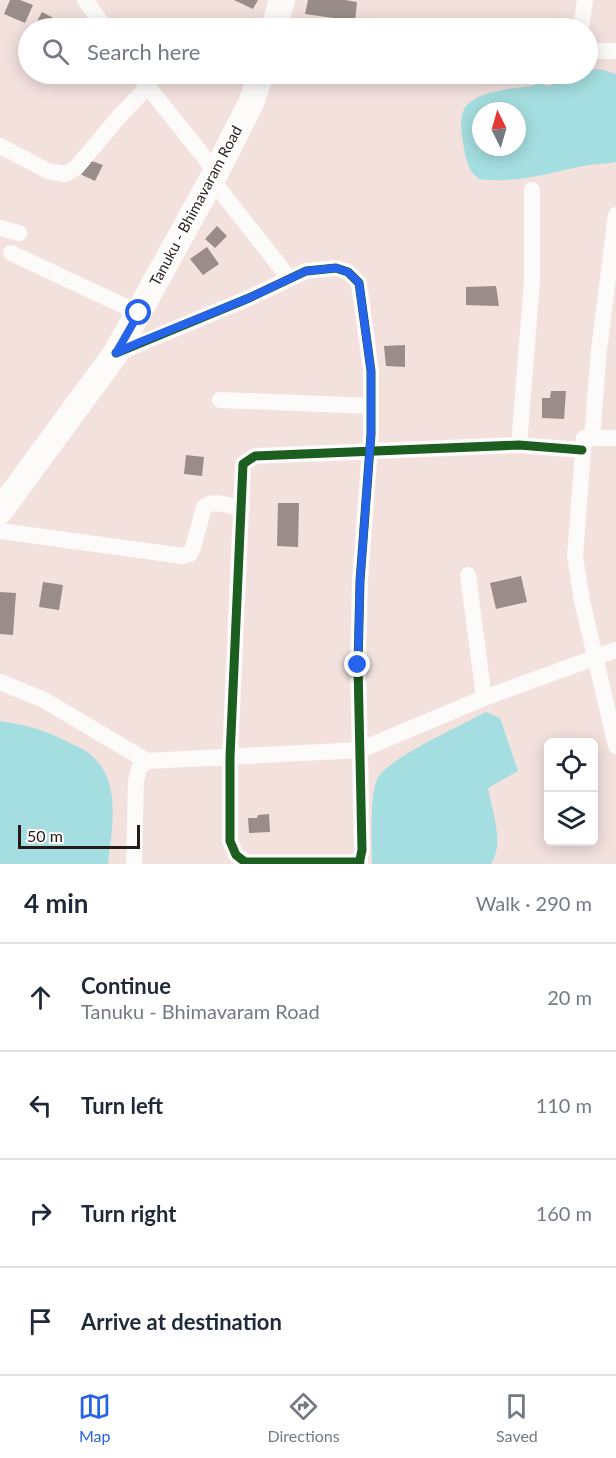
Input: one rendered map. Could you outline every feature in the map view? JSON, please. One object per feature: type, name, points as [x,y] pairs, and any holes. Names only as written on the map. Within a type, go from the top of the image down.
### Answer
[{"type":"main road","points":[[277,18],[282,0]]},
{"type":"main road","name":"Tanuku - Bhimavaram Road","points":[[0,511],[116,353],[214,176],[251,103],[258,84]]},
{"type":"street","points":[[85,0],[98,18]]},
{"type":"street","points":[[582,18],[585,0]]},
{"type":"street","points":[[598,51],[616,51]]},
{"type":"street","points":[[0,146],[48,171],[65,174],[76,168],[117,119],[140,84]]},
{"type":"street","points":[[146,84],[289,278]]},
{"type":"street","points":[[519,445],[532,281],[532,189]]},
{"type":"street","points":[[616,215],[575,556],[582,601],[616,746]]},
{"type":"street","points":[[0,228],[19,233]]},
{"type":"street","points":[[11,253],[139,313]]},
{"type":"street","points":[[116,353],[249,298],[306,271],[336,268],[348,272],[359,283],[371,371],[369,451],[360,581],[358,665],[362,850],[360,863],[245,863],[236,855],[230,841],[230,757],[243,464],[255,456],[369,451],[519,445],[587,444],[616,438]]},
{"type":"street","points":[[220,400],[371,406]]},
{"type":"street","points":[[0,531],[183,556],[190,554],[193,548],[204,507],[207,504],[213,503],[242,509]]},
{"type":"street","points":[[468,575],[484,698]]},
{"type":"street","points":[[0,682],[44,700],[147,761],[230,757],[360,750],[484,698],[616,650]]},
{"type":"street","points":[[134,864],[136,781],[139,768],[147,761]]},
{"type":"water","points":[[598,69],[616,74],[616,162],[587,165],[518,179],[479,179],[467,162],[465,152],[461,118],[466,106],[479,97],[487,94],[538,84],[549,86],[553,84],[598,84]]},
{"type":"water","points":[[486,712],[500,718],[518,771],[488,788],[497,837],[495,856],[491,864],[372,864],[372,805],[379,776],[398,759],[413,750]]},
{"type":"water","points":[[0,721],[32,727],[54,735],[84,750],[98,763],[111,789],[113,819],[108,864],[0,864]]},
{"type":"building","points":[[10,0],[20,0],[33,5],[27,18],[18,18],[18,20],[4,14]]},
{"type":"building","points":[[234,0],[258,0],[253,9]]},
{"type":"building","points":[[308,0],[357,2],[355,18],[305,14]]},
{"type":"building","points":[[42,12],[53,18],[39,18]]},
{"type":"building","points":[[86,159],[103,165],[95,181],[78,173]]},
{"type":"building","points":[[217,226],[227,236],[215,248],[205,239]]},
{"type":"building","points":[[207,247],[219,264],[203,275],[190,259]]},
{"type":"building","points":[[496,286],[499,306],[466,305],[466,287]]},
{"type":"building","points":[[405,345],[405,367],[386,366],[384,346]]},
{"type":"building","points":[[551,391],[566,391],[564,419],[542,418],[542,398],[550,398]]},
{"type":"building","points":[[186,455],[204,457],[202,476],[184,474]]},
{"type":"building","points":[[278,503],[299,503],[298,547],[277,546]]},
{"type":"building","points":[[521,576],[527,602],[496,609],[490,583]]},
{"type":"building","points":[[43,582],[63,585],[59,610],[39,607]]},
{"type":"building","points":[[0,592],[16,593],[13,635],[0,634]]},
{"type":"building","points":[[269,814],[270,832],[249,833],[248,818]]},
{"type":"cycle path","points":[[116,353],[249,298],[306,271],[336,268],[348,272],[359,283],[371,371],[371,434],[360,581],[358,665],[362,850],[359,864]]},
{"type":"cycle path","points":[[360,862],[245,862],[236,855],[230,841],[230,757],[243,464],[255,456],[519,445],[582,450]]},
{"type":"route","points":[[139,313],[116,353],[249,298],[306,271],[336,268],[348,272],[359,283],[371,371],[371,434],[364,504],[358,665]]}]
